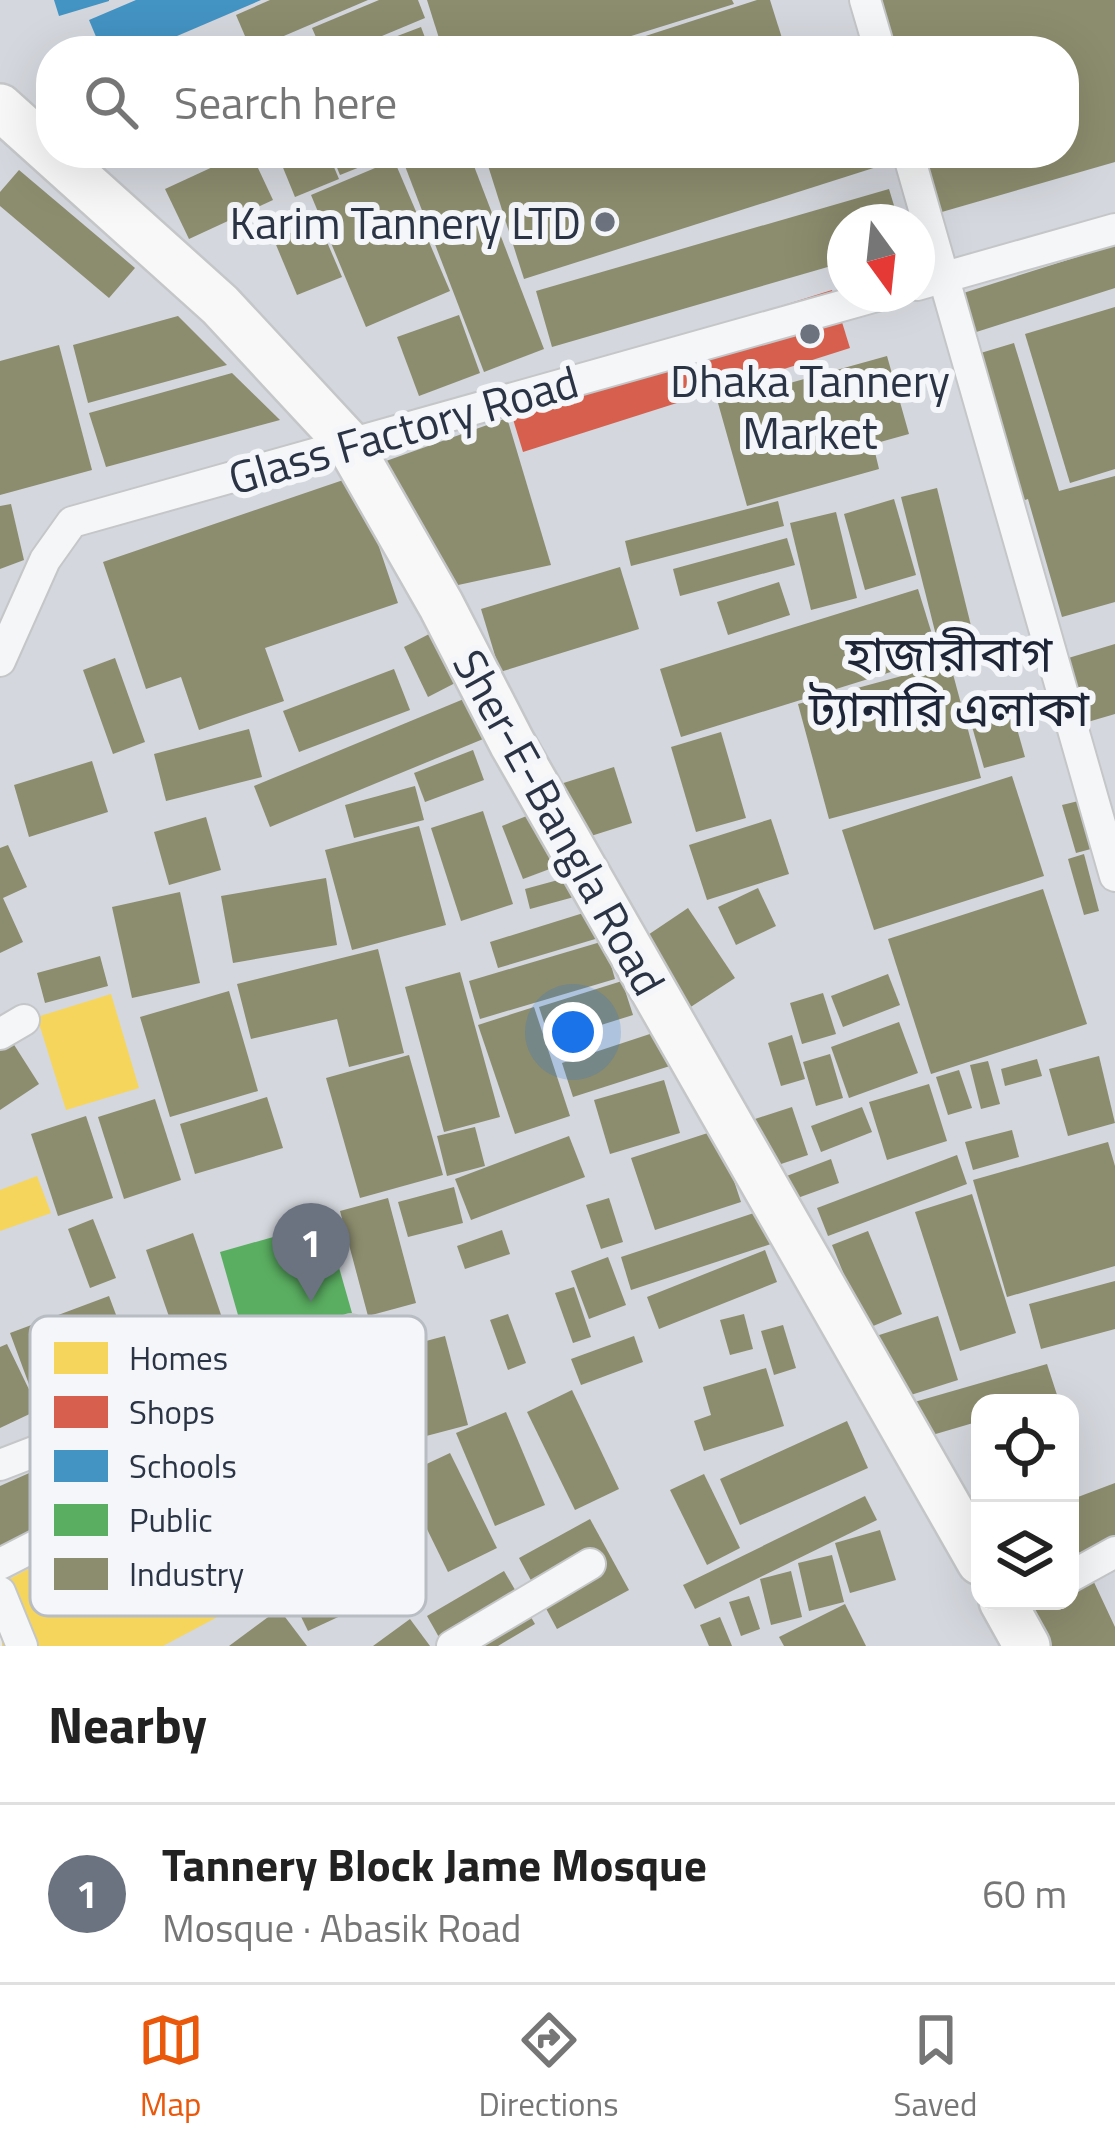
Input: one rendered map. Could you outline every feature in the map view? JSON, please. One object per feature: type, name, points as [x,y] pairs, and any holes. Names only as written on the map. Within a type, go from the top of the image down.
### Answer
[{"type":"street","points":[[866,0],[876,36]]},
{"type":"street","name":"Sher-E-Bangla Road","points":[[0,107],[36,139]]},
{"type":"street","name":"Sher-E-Bangla Road","points":[[68,168],[220,305],[350,444],[523,763],[971,1546]]},
{"type":"street","points":[[911,168],[917,204]]},
{"type":"street","points":[[935,280],[1115,229]]},
{"type":"street","points":[[935,296],[1024,564],[1115,876]]},
{"type":"street","name":"Glass Factory Road","points":[[0,661],[45,560],[72,522],[827,310]]},
{"type":"street","points":[[0,1465],[30,1453]]},
{"type":"street","points":[[0,1564],[30,1549]]},
{"type":"street","points":[[1079,1572],[1115,1552]]},
{"type":"street","points":[[452,1646],[590,1564]]},
{"type":"street","points":[[0,1592],[22,1646]]},
{"type":"shaded area","name":"হাজারীবাগ ট্যানারি এলাকা","points":[[0,0],[1115,0],[1115,1646],[17,1646],[0,1529]]},
{"type":"building: Homes","points":[[111,994],[139,1088],[66,1110],[37,1017]]},
{"type":"building: Homes","points":[[37,1176],[51,1213],[0,1231],[0,1190]]},
{"type":"building: Homes","points":[[30,1568],[30,1616],[219,1616],[163,1646],[2,1646],[0,1584]]},
{"type":"building: Shops","points":[[827,292],[827,312],[839,312],[850,348],[523,452],[505,393]]},
{"type":"building: Schools","points":[[54,0],[109,0],[109,1],[59,16]]},
{"type":"building: Schools","points":[[136,0],[261,0],[177,36],[96,36],[89,20]]},
{"type":"building: Public","points":[[326,1222],[353,1316],[238,1316],[220,1252]]},
{"type":"building: Industry","points":[[270,0],[368,0],[284,36],[245,36],[236,15]]},
{"type":"building: Industry","points":[[379,0],[418,0],[425,18],[382,36],[315,36],[312,28]]},
{"type":"building: Industry","points":[[427,0],[732,0],[734,4],[631,36],[438,36]]},
{"type":"building: Industry","points":[[757,0],[770,0],[781,36],[645,36]]},
{"type":"building: Industry","points":[[868,0],[1115,0],[1115,162],[935,214],[935,204],[917,204],[906,168],[1079,168],[1079,36],[879,36]]},
{"type":"building: Industry","points":[[421,27],[424,36],[397,36]]},
{"type":"building: Industry","points":[[210,168],[258,168],[273,200],[189,239],[165,189]]},
{"type":"building: Industry","points":[[283,168],[334,168],[339,179],[295,197]]},
{"type":"building: Industry","points":[[375,168],[397,168],[450,291],[366,327],[311,195]]},
{"type":"building: Industry","points":[[406,168],[475,168],[544,349],[484,372]]},
{"type":"building: Industry","name":"Karim Tannery LTD","points":[[489,168],[873,168],[524,279]]},
{"type":"building: Industry","points":[[19,170],[135,268],[109,298],[0,206],[0,192]]},
{"type":"building: Industry","points":[[889,189],[894,204],[837,204]]},
{"type":"building: Industry","points":[[827,207],[827,267],[552,347],[536,291]]},
{"type":"building: Industry","points":[[318,221],[342,277],[297,295],[274,240]]},
{"type":"building: Industry","points":[[1115,245],[1115,288],[970,334],[957,295]]},
{"type":"building: Industry","points":[[1115,307],[1115,469],[1070,483],[1025,334]]},
{"type":"building: Industry","points":[[459,315],[480,373],[419,396],[397,337]]},
{"type":"building: Industry","points":[[178,316],[227,365],[88,403],[73,345]]},
{"type":"building: Industry","points":[[1014,343],[1059,491],[1115,476],[1115,602],[1062,617],[1028,499],[999,508],[954,361]]},
{"type":"building: Industry","points":[[59,345],[92,470],[0,495],[0,361]]},
{"type":"building: Industry","points":[[887,356],[909,434],[873,444],[879,469],[747,506],[718,403]]},
{"type":"building: Industry","points":[[232,373],[280,420],[106,467],[89,413]]},
{"type":"building: Industry","points":[[507,418],[551,565],[449,587],[372,466]]},
{"type":"building: Industry","points":[[355,476],[398,603],[265,648],[284,701],[199,730],[181,677],[146,689],[103,562]]},
{"type":"building: Industry","points":[[937,488],[977,650],[942,659],[901,497]]},
{"type":"building: Industry","points":[[894,499],[916,575],[865,590],[844,514]]},
{"type":"building: Industry","points":[[778,501],[784,526],[631,566],[625,541]]},
{"type":"building: Industry","points":[[11,504],[24,560],[0,569],[0,506]]},
{"type":"building: Industry","points":[[836,512],[857,598],[811,610],[790,523]]},
{"type":"building: Industry","points":[[787,538],[795,565],[680,596],[673,569]]},
{"type":"building: Industry","points":[[620,567],[639,629],[500,672],[481,609]]},
{"type":"building: Industry","points":[[779,582],[790,615],[728,635],[717,602]]},
{"type":"building: Industry","points":[[918,589],[939,657],[681,737],[660,669]]},
{"type":"building: Industry","points":[[435,631],[459,681],[428,697],[404,647]]},
{"type":"building: Industry","points":[[1115,644],[1115,714],[1074,726],[1055,662]]},
{"type":"building: Industry","points":[[115,658],[145,742],[113,754],[83,670]]},
{"type":"building: Industry","points":[[950,663],[981,778],[829,819],[798,704]]},
{"type":"building: Industry","points":[[394,669],[410,710],[299,752],[283,711]]},
{"type":"building: Industry","points":[[471,696],[488,737],[270,827],[254,786]]},
{"type":"building: Industry","points":[[1012,711],[1025,757],[984,768],[971,723]]},
{"type":"building: Industry","points":[[249,729],[262,777],[166,801],[154,754]]},
{"type":"building: Industry","points":[[721,732],[746,818],[696,832],[671,747]]},
{"type":"building: Industry","points":[[473,750],[484,780],[425,802],[414,773]]},
{"type":"building: Industry","points":[[92,761],[108,812],[29,837],[14,785]]},
{"type":"building: Industry","points":[[614,767],[632,823],[572,842],[554,786]]},
{"type":"building: Industry","points":[[1012,776],[1044,876],[874,930],[842,830]]},
{"type":"building: Industry","points":[[415,786],[424,820],[354,838],[345,805]]},
{"type":"building: Industry","points":[[1099,796],[1113,843],[1076,853],[1062,805]]},
{"type":"building: Industry","points":[[483,811],[513,904],[461,921],[431,828]]},
{"type":"building: Industry","points":[[534,813],[555,867],[523,879],[502,826]]},
{"type":"building: Industry","points":[[206,817],[221,870],[169,885],[154,832]]},
{"type":"building: Industry","points":[[771,819],[789,874],[707,900],[689,845]]},
{"type":"building: Industry","points":[[419,826],[446,925],[352,950],[325,850]]},
{"type":"building: Industry","points":[[8,845],[27,887],[3,898],[23,942],[0,953],[0,848]]},
{"type":"building: Industry","points":[[1084,854],[1099,911],[1084,915],[1068,859]]},
{"type":"building: Industry","points":[[569,877],[574,897],[530,909],[525,889]]},
{"type":"building: Industry","points":[[326,878],[337,945],[233,963],[221,896]]},
{"type":"building: Industry","points":[[758,888],[776,926],[736,945],[718,907]]},
{"type":"building: Industry","points":[[1043,889],[1087,1024],[931,1074],[888,939]]},
{"type":"building: Industry","points":[[180,892],[200,983],[132,998],[112,907]]},
{"type":"building: Industry","points":[[688,908],[735,978],[683,1012],[636,943]]},
{"type":"building: Industry","points":[[593,910],[602,937],[498,968],[490,942]]},
{"type":"building: Industry","points":[[604,941],[615,979],[480,1019],[469,981]]},
{"type":"building: Industry","points":[[378,949],[404,1053],[349,1067],[337,1019],[251,1039],[237,984]]},
{"type":"building: Industry","points":[[100,956],[108,986],[45,1003],[37,973]]},
{"type":"building: Industry","points":[[460,972],[500,1117],[444,1132],[405,987]]},
{"type":"building: Industry","points":[[888,974],[900,1005],[843,1027],[831,996]]},
{"type":"building: Industry","points":[[622,981],[633,1015],[550,1041],[539,1007]]},
{"type":"building: Industry","points":[[229,991],[258,1091],[170,1117],[140,1017]]},
{"type":"building: Industry","points":[[823,993],[836,1034],[802,1044],[790,1003]]},
{"type":"building: Industry","points":[[534,1007],[570,1116],[515,1134],[478,1025]]},
{"type":"building: Industry","points":[[899,1022],[918,1073],[849,1098],[831,1047]]},
{"type":"building: Industry","points":[[662,1030],[673,1065],[573,1097],[562,1063]]},
{"type":"building: Industry","points":[[792,1035],[805,1079],[781,1086],[768,1043]]},
{"type":"building: Industry","points":[[11,1040],[39,1084],[0,1110],[0,1047]]},
{"type":"building: Industry","points":[[830,1054],[843,1098],[816,1106],[803,1062]]},
{"type":"building: Industry","points":[[409,1055],[443,1175],[360,1198],[326,1078]]},
{"type":"building: Industry","points":[[1099,1056],[1115,1123],[1068,1136],[1049,1069]]},
{"type":"building: Industry","points":[[1037,1059],[1042,1076],[1005,1086],[1001,1069]]},
{"type":"building: Industry","points":[[988,1061],[1000,1104],[981,1109],[970,1065]]},
{"type":"building: Industry","points":[[959,1070],[972,1108],[948,1115],[936,1077]]},
{"type":"building: Industry","points":[[664,1080],[680,1133],[610,1154],[594,1100]]},
{"type":"building: Industry","points":[[929,1084],[947,1141],[887,1160],[869,1102]]},
{"type":"building: Industry","points":[[267,1097],[283,1148],[195,1174],[180,1124]]},
{"type":"building: Industry","points":[[155,1099],[181,1180],[124,1199],[98,1117]]},
{"type":"building: Industry","points":[[792,1107],[808,1155],[769,1168],[752,1120]]},
{"type":"building: Industry","points":[[862,1107],[872,1132],[821,1152],[811,1126]]},
{"type":"building: Industry","points":[[86,1116],[113,1198],[58,1216],[31,1134]]},
{"type":"building: Industry","points":[[475,1127],[485,1166],[447,1176],[437,1136]]},
{"type":"building: Industry","points":[[717,1130],[741,1202],[655,1230],[631,1158]]},
{"type":"building: Industry","points":[[1012,1130],[1019,1157],[973,1170],[965,1142]]},
{"type":"building: Industry","points":[[569,1136],[585,1177],[471,1220],[455,1179]]},
{"type":"building: Industry","points":[[1108,1142],[1115,1166],[1115,1266],[1007,1297],[973,1180]]},
{"type":"building: Industry","points":[[957,1155],[967,1184],[828,1236],[817,1208]]},
{"type":"building: Industry","points":[[831,1159],[839,1183],[792,1200],[784,1177]]},
{"type":"building: Industry","points":[[454,1187],[463,1223],[408,1237],[398,1202]]},
{"type":"building: Industry","points":[[972,1194],[1016,1333],[960,1351],[915,1212]]},
{"type":"building: Industry","points":[[388,1198],[416,1303],[368,1316],[340,1211]]},
{"type":"building: Industry","points":[[609,1198],[623,1242],[601,1249],[586,1205]]},
{"type":"building: Industry","points":[[760,1211],[771,1244],[631,1290],[621,1257]]},
{"type":"building: Industry","points":[[93,1219],[116,1278],[90,1288],[68,1229]]},
{"type":"building: Industry","points":[[502,1230],[510,1254],[465,1269],[457,1246]]},
{"type":"building: Industry","points":[[868,1231],[902,1314],[866,1329],[832,1245]]},
{"type":"building: Industry","points":[[193,1233],[221,1316],[169,1316],[146,1250]]},
{"type":"building: Industry","points":[[765,1250],[777,1282],[659,1329],[647,1297]]},
{"type":"building: Industry","points":[[608,1257],[626,1305],[589,1319],[571,1271]]},
{"type":"building: Industry","points":[[1115,1281],[1115,1329],[1041,1349],[1029,1304]]},
{"type":"building: Industry","points":[[574,1287],[591,1337],[573,1343],[555,1293]]},
{"type":"building: Industry","points":[[109,1296],[116,1316],[55,1316]]},
{"type":"building: Industry","points":[[508,1314],[526,1363],[508,1370],[490,1320]]},
{"type":"building: Industry","points":[[744,1314],[753,1349],[730,1355],[720,1320]]},
{"type":"building: Industry","points":[[938,1316],[958,1380],[895,1400],[873,1337]]},
{"type":"building: Industry","points":[[783,1325],[796,1368],[774,1375],[761,1331]]},
{"type":"building: Industry","points":[[30,1326],[30,1387],[10,1333]]},
{"type":"building: Industry","points":[[445,1336],[468,1425],[426,1436],[426,1341]]},
{"type":"building: Industry","points":[[634,1336],[643,1362],[581,1385],[571,1359]]},
{"type":"building: Industry","points":[[7,1344],[30,1392],[30,1414],[0,1428],[0,1347]]},
{"type":"building: Industry","points":[[1047,1364],[1057,1394],[971,1394],[971,1424],[922,1438],[911,1403]]},
{"type":"building: Industry","points":[[766,1368],[784,1426],[704,1451],[694,1421],[711,1415],[703,1387]]},
{"type":"building: Industry","points":[[572,1390],[619,1489],[575,1510],[527,1412]]},
{"type":"building: Industry","points":[[506,1412],[545,1505],[495,1526],[456,1433]]},
{"type":"building: Industry","points":[[847,1421],[868,1468],[740,1525],[720,1479]]},
{"type":"building: Industry","points":[[450,1453],[497,1548],[448,1572],[426,1527],[426,1464]]},
{"type":"building: Industry","points":[[30,1473],[30,1535],[0,1549],[0,1486]]},
{"type":"building: Industry","points":[[704,1474],[740,1548],[707,1565],[670,1490]]},
{"type":"building: Industry","points":[[1115,1483],[1115,1540],[1079,1553],[1079,1497]]},
{"type":"building: Industry","points":[[865,1496],[877,1520],[695,1609],[683,1585]]},
{"type":"building: Industry","points":[[590,1519],[629,1590],[557,1629],[519,1558]]},
{"type":"building: Industry","points":[[880,1530],[896,1580],[850,1593],[835,1543]]},
{"type":"building: Industry","points":[[832,1555],[844,1602],[809,1611],[798,1563]]},
{"type":"building: Industry","points":[[504,1571],[535,1624],[498,1646],[444,1646],[427,1616]]},
{"type":"building: Industry","points":[[791,1571],[802,1617],[771,1625],[760,1579]]},
{"type":"building: Industry","points":[[1092,1578],[1115,1627],[1115,1646],[1033,1646],[1018,1613],[1079,1610],[1079,1584]]},
{"type":"building: Industry","points":[[749,1596],[760,1629],[741,1636],[729,1602]]},
{"type":"building: Industry","points":[[845,1604],[866,1646],[784,1646],[779,1637]]},
{"type":"building: Industry","points":[[270,1616],[284,1616],[307,1646],[229,1646]]},
{"type":"building: Industry","points":[[301,1616],[340,1616],[308,1631]]},
{"type":"building: Industry","points":[[720,1617],[732,1646],[709,1646],[700,1625]]},
{"type":"building: Industry","points":[[410,1619],[430,1646],[373,1646]]},
{"type":"place","name":"Karim Tannery LTD","points":[[605,222]]},
{"type":"place","name":"Dhaka Tannery Market","points":[[810,334]]},
{"type":"place","name":"Tannery Block Jame Mosque","points":[[311,1302]]},
{"type":"district","name":"হাজারীবাগ ট্যানারি এলাকা","points":[[949,680]]}]
